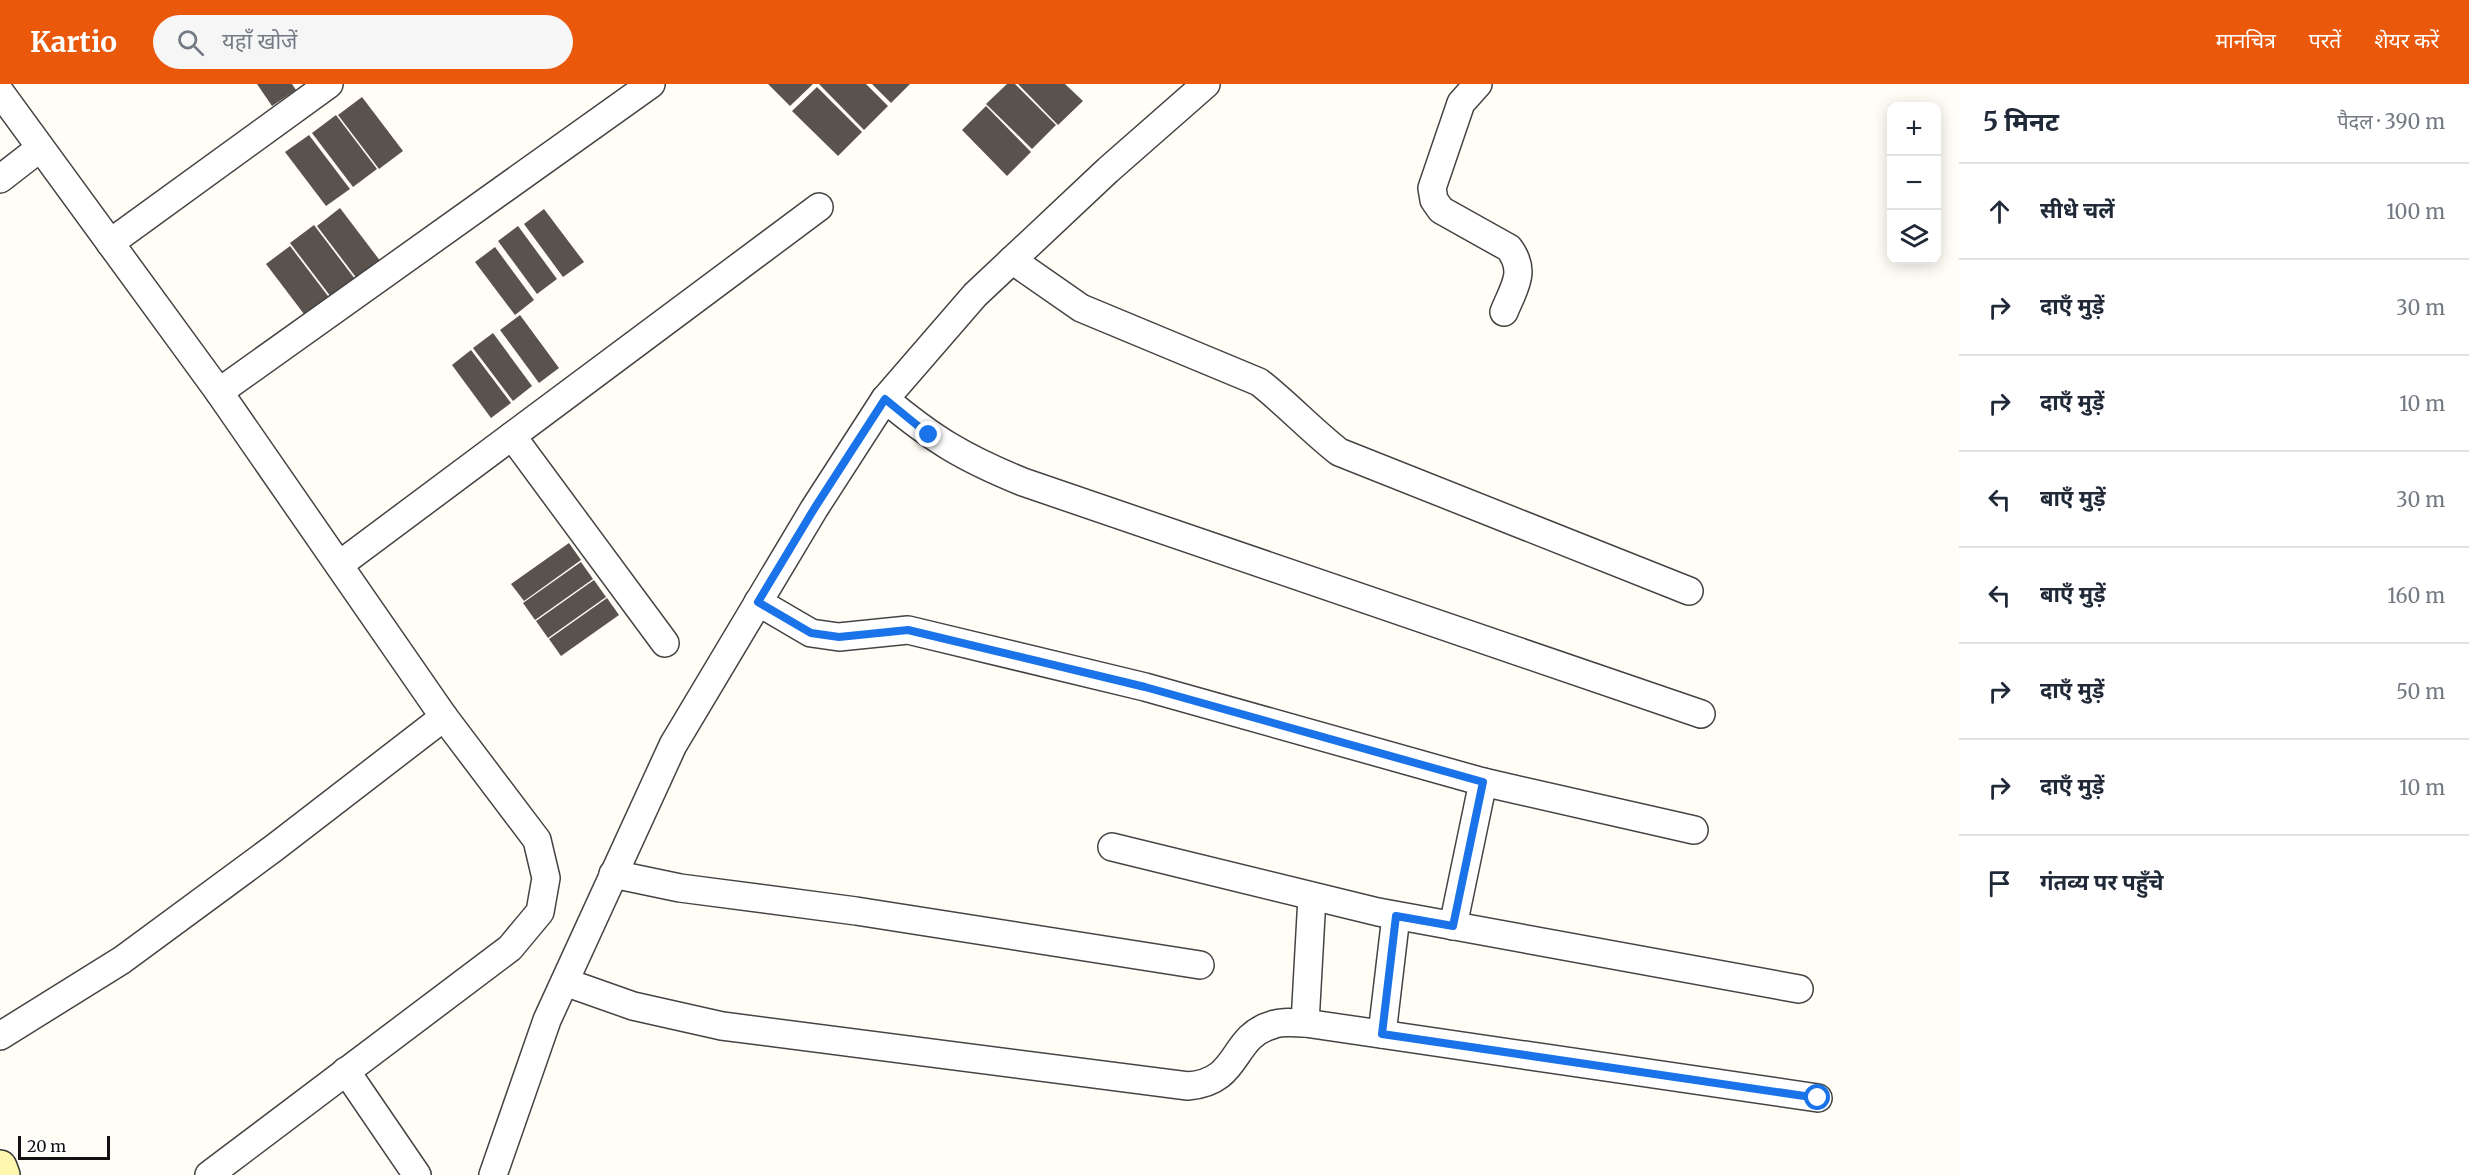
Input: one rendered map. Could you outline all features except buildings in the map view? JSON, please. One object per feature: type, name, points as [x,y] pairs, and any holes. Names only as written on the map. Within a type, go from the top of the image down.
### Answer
[{"type":"street","points":[[110,243],[329,84]]},
{"type":"street","points":[[219,392],[651,84]]},
{"type":"street","points":[[493,1175],[547,1020],[673,745],[814,509],[885,399],[975,295],[1108,170],[1206,84]]},
{"type":"street","points":[[1478,84],[1461,103],[1432,188],[1434,200],[1441,210],[1509,248],[1515,256],[1519,265],[1519,275],[1504,312]]},
{"type":"street","points":[[5,90],[40,148],[219,392],[444,717],[537,840],[546,878],[540,912],[510,948],[209,1175]]},
{"type":"street","points":[[0,179],[40,148]]},
{"type":"street","points":[[339,565],[819,207]]},
{"type":"street","points":[[1012,260],[1081,308],[1260,382],[1280,398],[1309,429],[1339,452],[1689,591]]},
{"type":"street","points":[[885,399],[929,435],[952,450],[1023,482],[1701,714]]},
{"type":"street","points":[[512,436],[665,642]]},
{"type":"street","points":[[758,602],[811,633],[839,637],[908,630],[1145,687],[1483,782],[1694,831]]},
{"type":"street","points":[[0,1036],[122,960],[274,848],[444,717]]},
{"type":"street","points":[[1453,926],[1483,782]]},
{"type":"street","points":[[1112,847],[1396,916],[1799,990]]},
{"type":"street","points":[[613,874],[680,888],[844,909],[1200,965]]},
{"type":"street","points":[[1305,1023],[1312,897]]},
{"type":"street","points":[[1382,1034],[1396,916]]},
{"type":"street","points":[[564,982],[642,1008],[722,1026],[1188,1086],[1209,1083],[1219,1078],[1248,1040],[1258,1031],[1272,1024],[1305,1023],[1818,1098]]},
{"type":"street","points":[[346,1071],[417,1175]]},
{"type":"street","points":[[0,1167],[3,1175]]},
{"type":"route","points":[[929,435],[885,399],[814,509],[758,602],[811,633],[839,637],[908,630],[1145,687],[1483,782],[1453,926],[1396,916],[1382,1034],[1818,1098]]}]
